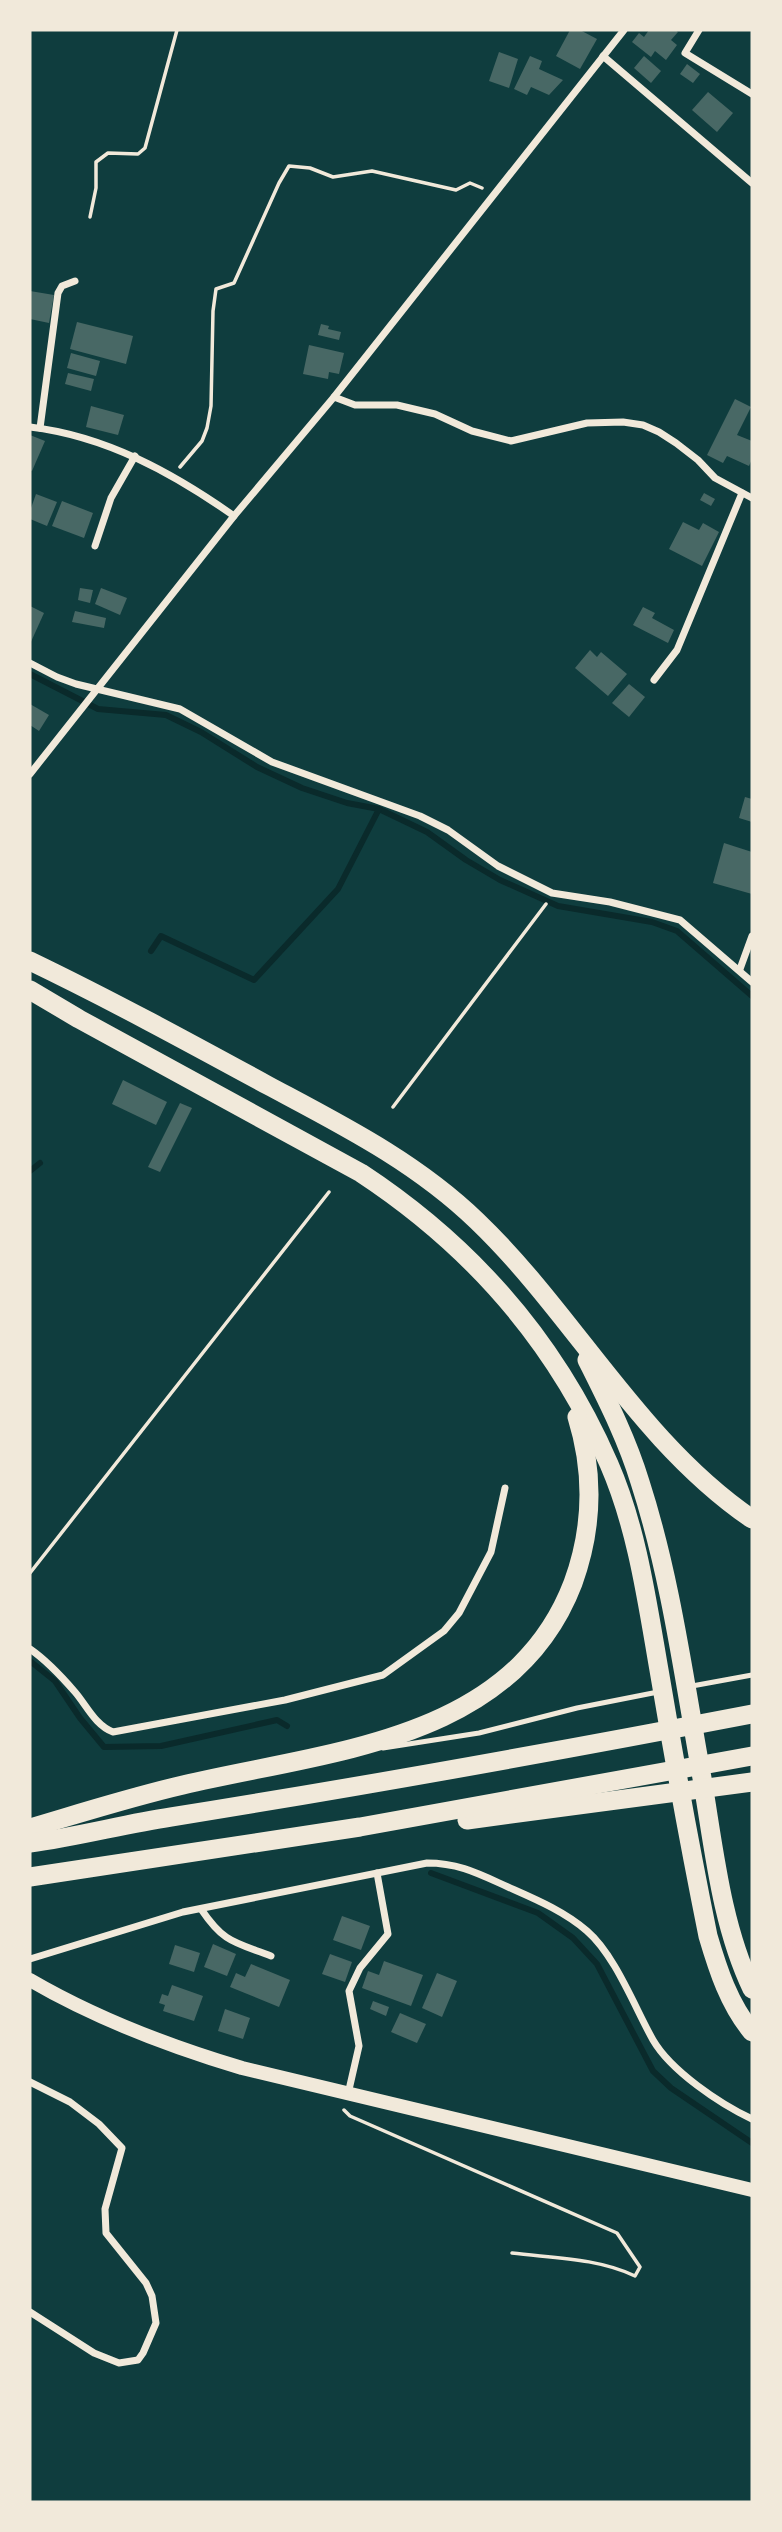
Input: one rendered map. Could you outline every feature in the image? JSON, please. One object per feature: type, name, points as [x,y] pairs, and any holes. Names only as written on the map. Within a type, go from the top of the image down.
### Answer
[{"type":"highway","points":[[30,961],[375,1143],[449,1196],[534,1280],[668,1446],[698,1476],[752,1519]]},
{"type":"highway","points":[[30,990],[79,1020],[362,1173],[395,1195],[461,1249],[524,1319],[580,1406],[610,1465],[634,1541],[708,1936],[733,2004],[752,2032]]},
{"type":"highway","points":[[566,1321],[606,1396],[640,1479],[662,1560],[711,1833],[733,1937],[752,1989]]},
{"type":"highway","points":[[30,1828],[183,1785],[335,1754],[413,1730],[475,1699],[504,1679],[530,1654],[551,1627],[580,1563],[587,1530],[590,1496],[583,1438],[569,1397],[550,1357]]},
{"type":"highway","points":[[30,1843],[62,1839],[155,1819],[406,1779],[752,1714]]},
{"type":"highway","points":[[30,1877],[360,1826],[752,1756]]},
{"type":"highway","points":[[60,1872],[216,1860],[454,1822],[752,1783]]},
{"type":"main road","points":[[30,1980],[113,2023],[175,2048],[242,2068],[752,2190]]},
{"type":"street","points":[[30,774],[234,516],[334,397],[624,30]]},
{"type":"street","points":[[699,30],[685,53],[752,94]]},
{"type":"street","points":[[603,56],[752,183]]},
{"type":"street","points":[[40,428],[58,293],[62,286],[75,281]]},
{"type":"street","points":[[334,397],[355,405],[397,405],[422,411],[511,441],[587,424],[623,422],[643,425],[676,443],[715,478],[752,498]]},
{"type":"street","points":[[30,427],[135,456],[173,476],[234,516]]},
{"type":"street","points":[[95,546],[111,498],[135,456]]},
{"type":"street","points":[[654,680],[677,650],[742,493]]},
{"type":"street","points":[[30,663],[57,677],[180,709],[272,762],[420,816],[448,830],[498,866],[552,892],[610,902],[680,920],[752,982]]},
{"type":"street","points":[[740,969],[752,936]]},
{"type":"street","points":[[30,1649],[74,1691],[102,1728],[113,1732],[285,1700],[383,1675],[444,1632],[459,1613],[491,1552],[505,1488]]},
{"type":"street","points":[[30,1959],[201,1909],[427,1863],[449,1863],[535,1899],[589,1932],[604,1951],[654,2041],[671,2064],[695,2083],[752,2119]]},
{"type":"street","points":[[348,2094],[359,2046],[349,1991],[360,1968],[388,1934],[377,1873]]},
{"type":"street","points":[[201,1909],[215,1930],[227,1939],[271,1956]]},
{"type":"street","points":[[30,2082],[71,2102],[99,2124],[122,2148],[105,2209],[106,2233],[146,2283],[152,2296],[156,2323],[144,2353],[138,2360],[119,2362],[94,2353],[30,2312]]},
{"type":"lane","points":[[685,1687],[752,1675]]},
{"type":"lane","points":[[335,1754],[479,1733],[576,1707],[671,1690]]},
{"type":"path","points":[[90,217],[96,188],[96,162],[99,158],[108,153],[138,154],[145,148],[177,30]]},
{"type":"path","points":[[173,476],[202,441],[206,428],[211,406],[216,289],[234,283],[278,183],[289,166],[310,169],[332,177],[372,171],[456,190],[470,183],[494,192]]},
{"type":"path","points":[[393,1107],[541,913]]},
{"type":"path","points":[[30,1573],[329,1192]]},
{"type":"path","points":[[342,2109],[350,2116],[617,2233],[640,2267],[635,2276],[620,2269],[595,2264],[512,2253]]},
{"type":"building","points":[[570,30],[580,30],[597,39],[580,69],[556,56]]},
{"type":"building","points":[[649,30],[678,32],[671,40],[677,45],[666,60],[655,51],[651,57],[632,42],[639,33],[644,37]]},
{"type":"building","points":[[499,52],[518,59],[509,88],[489,81]]},
{"type":"building","points":[[530,56],[542,61],[539,69],[563,80],[549,95],[531,87],[527,95],[514,89]]},
{"type":"building","points":[[644,56],[661,71],[651,83],[634,68]]},
{"type":"building","points":[[687,64],[700,74],[693,83],[680,74]]},
{"type":"building","points":[[708,92],[733,113],[717,132],[692,110]]},
{"type":"building","points":[[30,291],[54,295],[49,323],[30,319]]},
{"type":"building","points":[[77,322],[133,336],[126,364],[70,349]]},
{"type":"building","points":[[321,324],[341,332],[339,340],[318,335]]},
{"type":"building","points":[[309,345],[344,353],[339,374],[329,372],[328,379],[303,374]]},
{"type":"building","points":[[71,353],[100,361],[96,376],[67,368]]},
{"type":"building","points":[[68,373],[94,379],[91,391],[65,384]]},
{"type":"building","points":[[735,399],[751,407],[737,435],[752,441],[752,459],[749,466],[727,456],[723,463],[707,455]]},
{"type":"building","points":[[91,406],[124,415],[118,435],[86,427]]},
{"type":"building","points":[[30,435],[45,441],[32,471],[30,470]]},
{"type":"building","points":[[704,493],[715,499],[711,506],[700,500]]},
{"type":"building","points":[[36,494],[57,502],[47,526],[30,519]]},
{"type":"building","points":[[62,501],[93,513],[84,538],[52,526]]},
{"type":"building","points":[[683,522],[699,530],[703,523],[719,532],[702,566],[669,549]]},
{"type":"building","points":[[80,588],[93,590],[90,603],[78,600]]},
{"type":"building","points":[[101,588],[127,598],[120,615],[95,604]]},
{"type":"building","points":[[30,606],[44,613],[30,644]]},
{"type":"building","points":[[643,607],[655,613],[652,618],[674,630],[668,643],[633,625]]},
{"type":"building","points":[[75,611],[106,618],[104,628],[72,622]]},
{"type":"building","points":[[590,650],[597,657],[601,652],[627,674],[608,696],[575,668]]},
{"type":"building","points":[[629,684],[645,697],[629,717],[612,703]]},
{"type":"building","points":[[30,704],[49,715],[39,731],[30,725]]},
{"type":"building","points":[[745,797],[752,799],[752,822],[739,818]]},
{"type":"building","points":[[724,843],[752,852],[752,894],[713,883]]},
{"type":"building","points":[[123,1080],[167,1102],[156,1125],[112,1104]]},
{"type":"building","points":[[180,1103],[192,1108],[160,1172],[148,1167]]},
{"type":"building","points":[[342,1916],[370,1926],[361,1950],[333,1940]]},
{"type":"building","points":[[213,1944],[236,1954],[227,1976],[204,1967]]},
{"type":"building","points":[[175,1945],[200,1953],[194,1972],[169,1964]]},
{"type":"building","points":[[330,1954],[352,1962],[345,1982],[322,1974]]},
{"type":"building","points":[[384,1961],[423,1975],[411,2006],[362,1988],[368,1971],[379,1975]]},
{"type":"building","points":[[251,1964],[290,1980],[279,2007],[230,1987],[236,1973],[245,1977]]},
{"type":"building","points":[[437,1973],[457,1981],[442,2017],[422,2008]]},
{"type":"building","points":[[172,1985],[203,1996],[194,2021],[163,2011],[165,2005],[159,2003],[162,1994],[168,1996]]},
{"type":"building","points":[[373,2001],[389,2007],[386,2016],[370,2009]]},
{"type":"building","points":[[225,2009],[250,2018],[243,2039],[218,2031]]},
{"type":"building","points":[[400,2013],[426,2024],[417,2043],[391,2032]]},
{"type":"waterway","points":[[30,674],[98,709],[166,715],[201,732],[257,767],[302,788],[347,803],[379,809],[427,832],[500,880],[558,906],[652,922],[677,931],[752,996]]},
{"type":"waterway","points":[[151,951],[161,936],[254,980],[338,889],[379,809]]},
{"type":"waterway","points":[[30,1171],[40,1163]]},
{"type":"waterway","points":[[30,1661],[55,1681],[104,1747],[161,1746],[277,1720],[287,1726]]},
{"type":"waterway","points":[[431,1873],[538,1913],[573,1938],[597,1964],[653,2071],[671,2088],[752,2143]]}]
